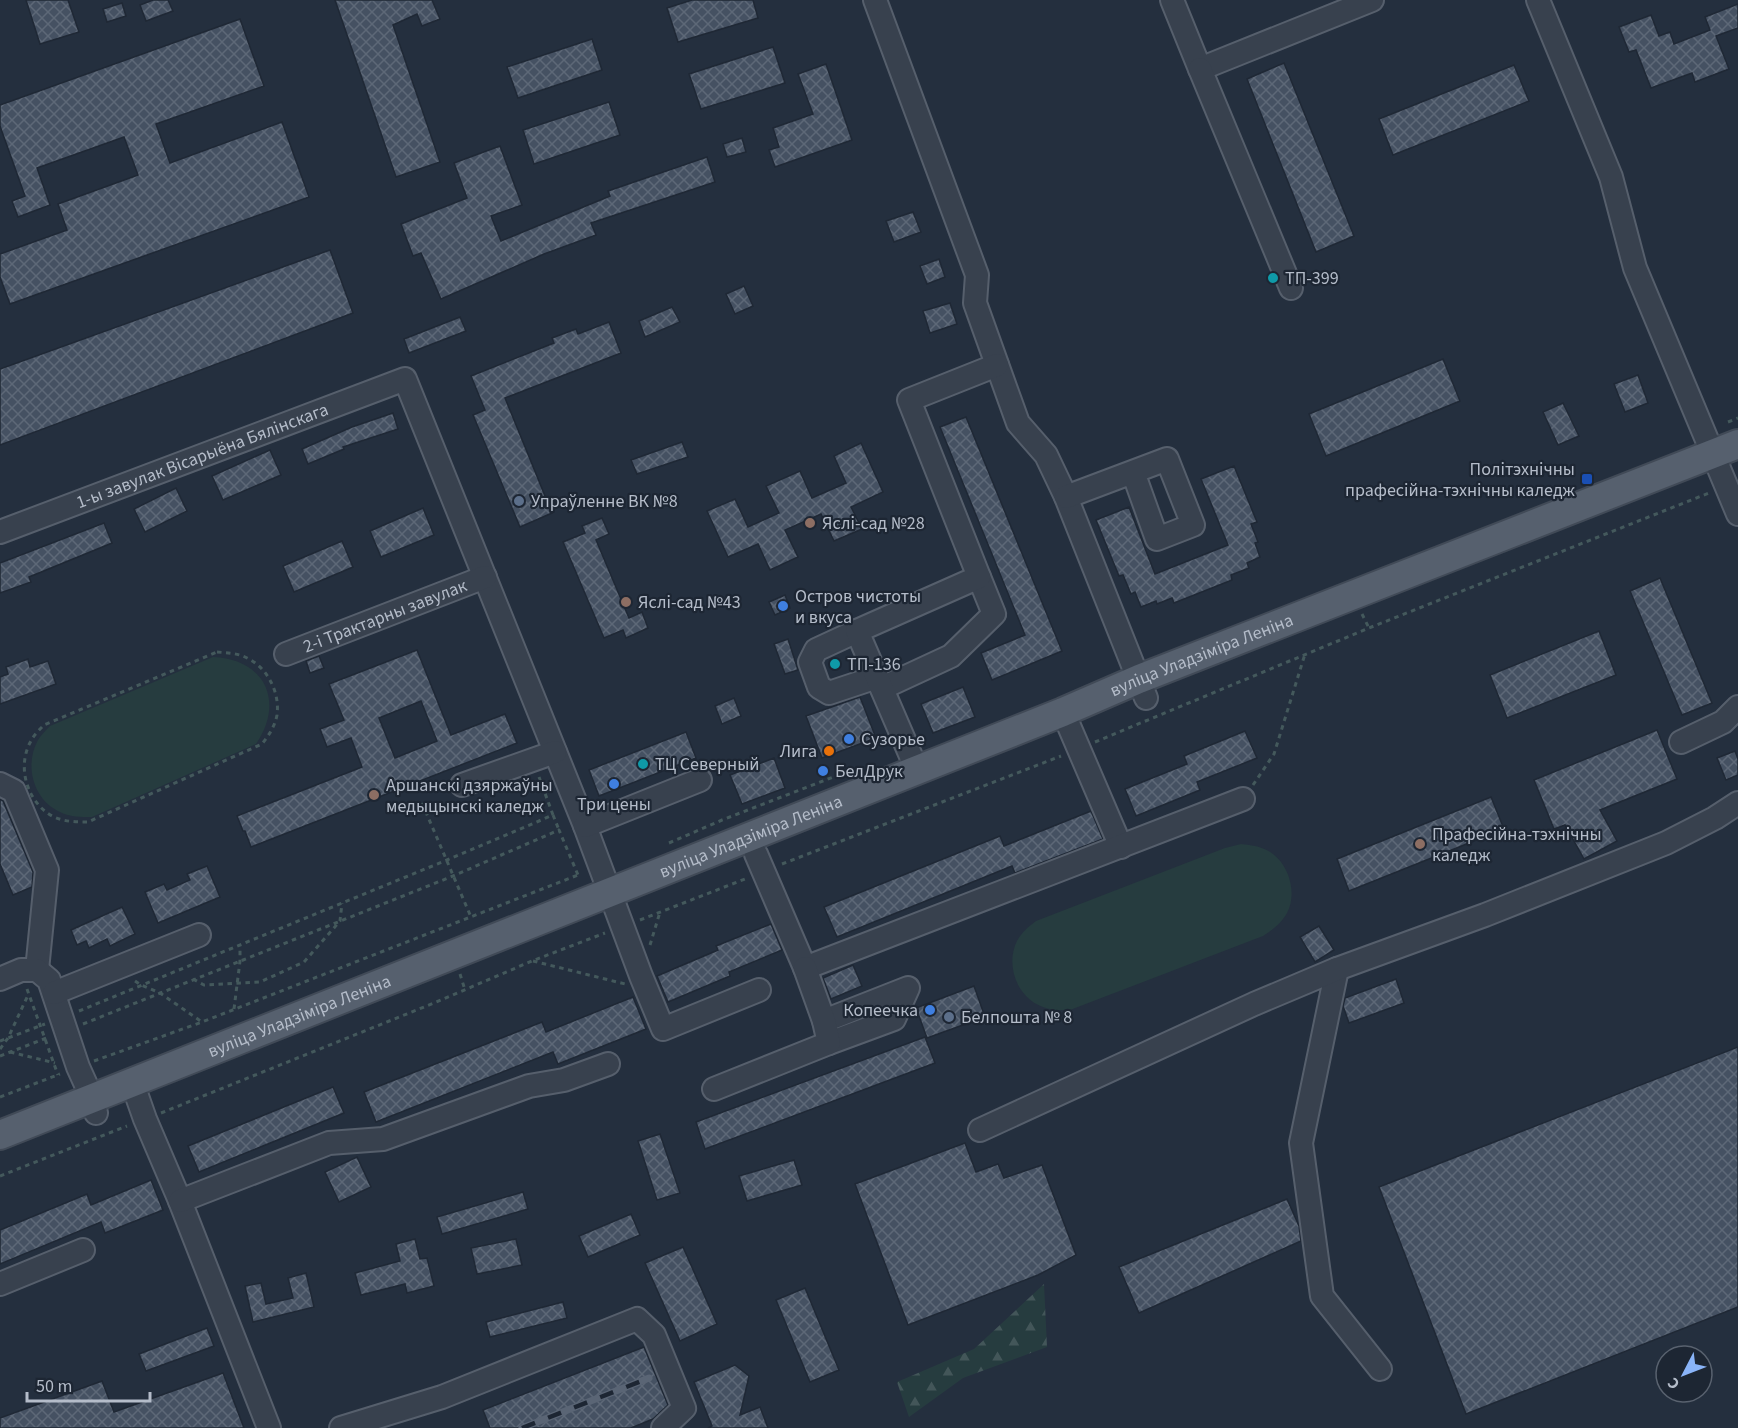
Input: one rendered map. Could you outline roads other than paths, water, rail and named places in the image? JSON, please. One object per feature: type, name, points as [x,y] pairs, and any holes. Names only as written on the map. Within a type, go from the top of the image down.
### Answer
[{"type":"main road","name":"вуліца Уладзіміра Леніна","points":[[1143,689],[1365,621],[1727,464]]},
{"type":"main road","name":"вуліца Уладзіміра Леніна","points":[[138,1100],[617,909],[760,862],[1071,730],[1143,689],[1727,464]]},
{"type":"main road","name":"вуліца Уладзіміра Леніна","points":[[0,1135],[94,1106],[138,1100],[462,980],[916,770],[1071,730]]},
{"type":"main road","name":"вуліца Уладзіміра Леніна","points":[[0,1152],[94,1106]]},
{"type":"street","points":[[875,0],[977,275],[975,303],[1018,423],[1046,455],[1066,497],[1143,689]]},
{"type":"street","points":[[1172,0],[1291,288]]},
{"type":"street","points":[[1200,69],[1372,0]]},
{"type":"street","points":[[1538,0],[1611,177],[1635,267],[1727,464],[1738,514]]},
{"type":"street","points":[[979,577],[816,650],[810,662],[819,687],[829,693],[880,683],[951,656],[994,614],[909,400],[997,365]]},
{"type":"street","name":"1-ы завулак Вісарыёна Бялінскага","points":[[0,532],[405,378],[485,577]]},
{"type":"street","points":[[1066,497],[1133,472]]},
{"type":"street","points":[[485,577],[585,826],[663,1029],[759,990]]},
{"type":"street","name":"2-і Трактарны завулак","points":[[286,654],[485,577]]},
{"type":"street","points":[[857,631],[916,770]]},
{"type":"street","points":[[1681,742],[1723,722],[1738,707]]},
{"type":"street","points":[[1071,730],[1120,847]]},
{"type":"street","points":[[462,785],[555,752]]},
{"type":"street","points":[[585,826],[700,780]]},
{"type":"street","points":[[0,784],[14,791],[47,870],[29,970]]},
{"type":"street","points":[[805,968],[1243,799]]},
{"type":"street","points":[[980,1130],[1243,1009],[1337,969],[1485,915],[1666,843],[1715,818],[1738,803]]},
{"type":"street","points":[[714,1089],[827,1032],[805,968],[760,862]]},
{"type":"street","points":[[54,993],[199,935]]},
{"type":"street","points":[[1337,969],[1301,1143],[1322,1296],[1380,1369]]},
{"type":"street","points":[[0,979],[29,970],[49,980],[65,1024],[68,1071],[94,1106]]},
{"type":"street","points":[[180,1201],[329,1143],[383,1139],[529,1086],[564,1080],[608,1064]]},
{"type":"street","points":[[138,1100],[269,1428]]},
{"type":"street","points":[[0,1284],[83,1250]]},
{"type":"street","points":[[341,1428],[442,1397],[637,1319],[654,1335],[684,1408],[663,1428]]},
{"type":"railway","points":[[522,1428],[649,1378]]},
{"type":"place","name":"ТП-399","points":[[1273,278]]},
{"type":"place","name":"Політэхнічны прафесійна-тэхнічны каледж","points":[[1587,479]]},
{"type":"place","name":"Упраўленне ВК №8","points":[[519,501]]},
{"type":"place","name":"Яслі-сад №28","points":[[810,523]]},
{"type":"place","name":"Яслі-сад №43","points":[[626,602]]},
{"type":"place","name":"Остров чистоты и вкуса","points":[[783,606]]},
{"type":"place","name":"ТП-136","points":[[835,664]]},
{"type":"place","name":"Сузорье","points":[[849,739]]},
{"type":"place","name":"Лига","points":[[829,751]]},
{"type":"place","name":"ТЦ Северный","points":[[643,764]]},
{"type":"place","name":"БелДрук","points":[[823,771]]},
{"type":"place","name":"Три цены","points":[[614,784]]},
{"type":"place","name":"Аршанскі дзяржаўны медыцынскі каледж","points":[[374,795]]},
{"type":"place","name":"Прафесійна-тэхнічны каледж","points":[[1420,844]]},
{"type":"place","name":"Копеечка","points":[[930,1010]]},
{"type":"place","name":"Белпошта № 8","points":[[949,1017]]}]
